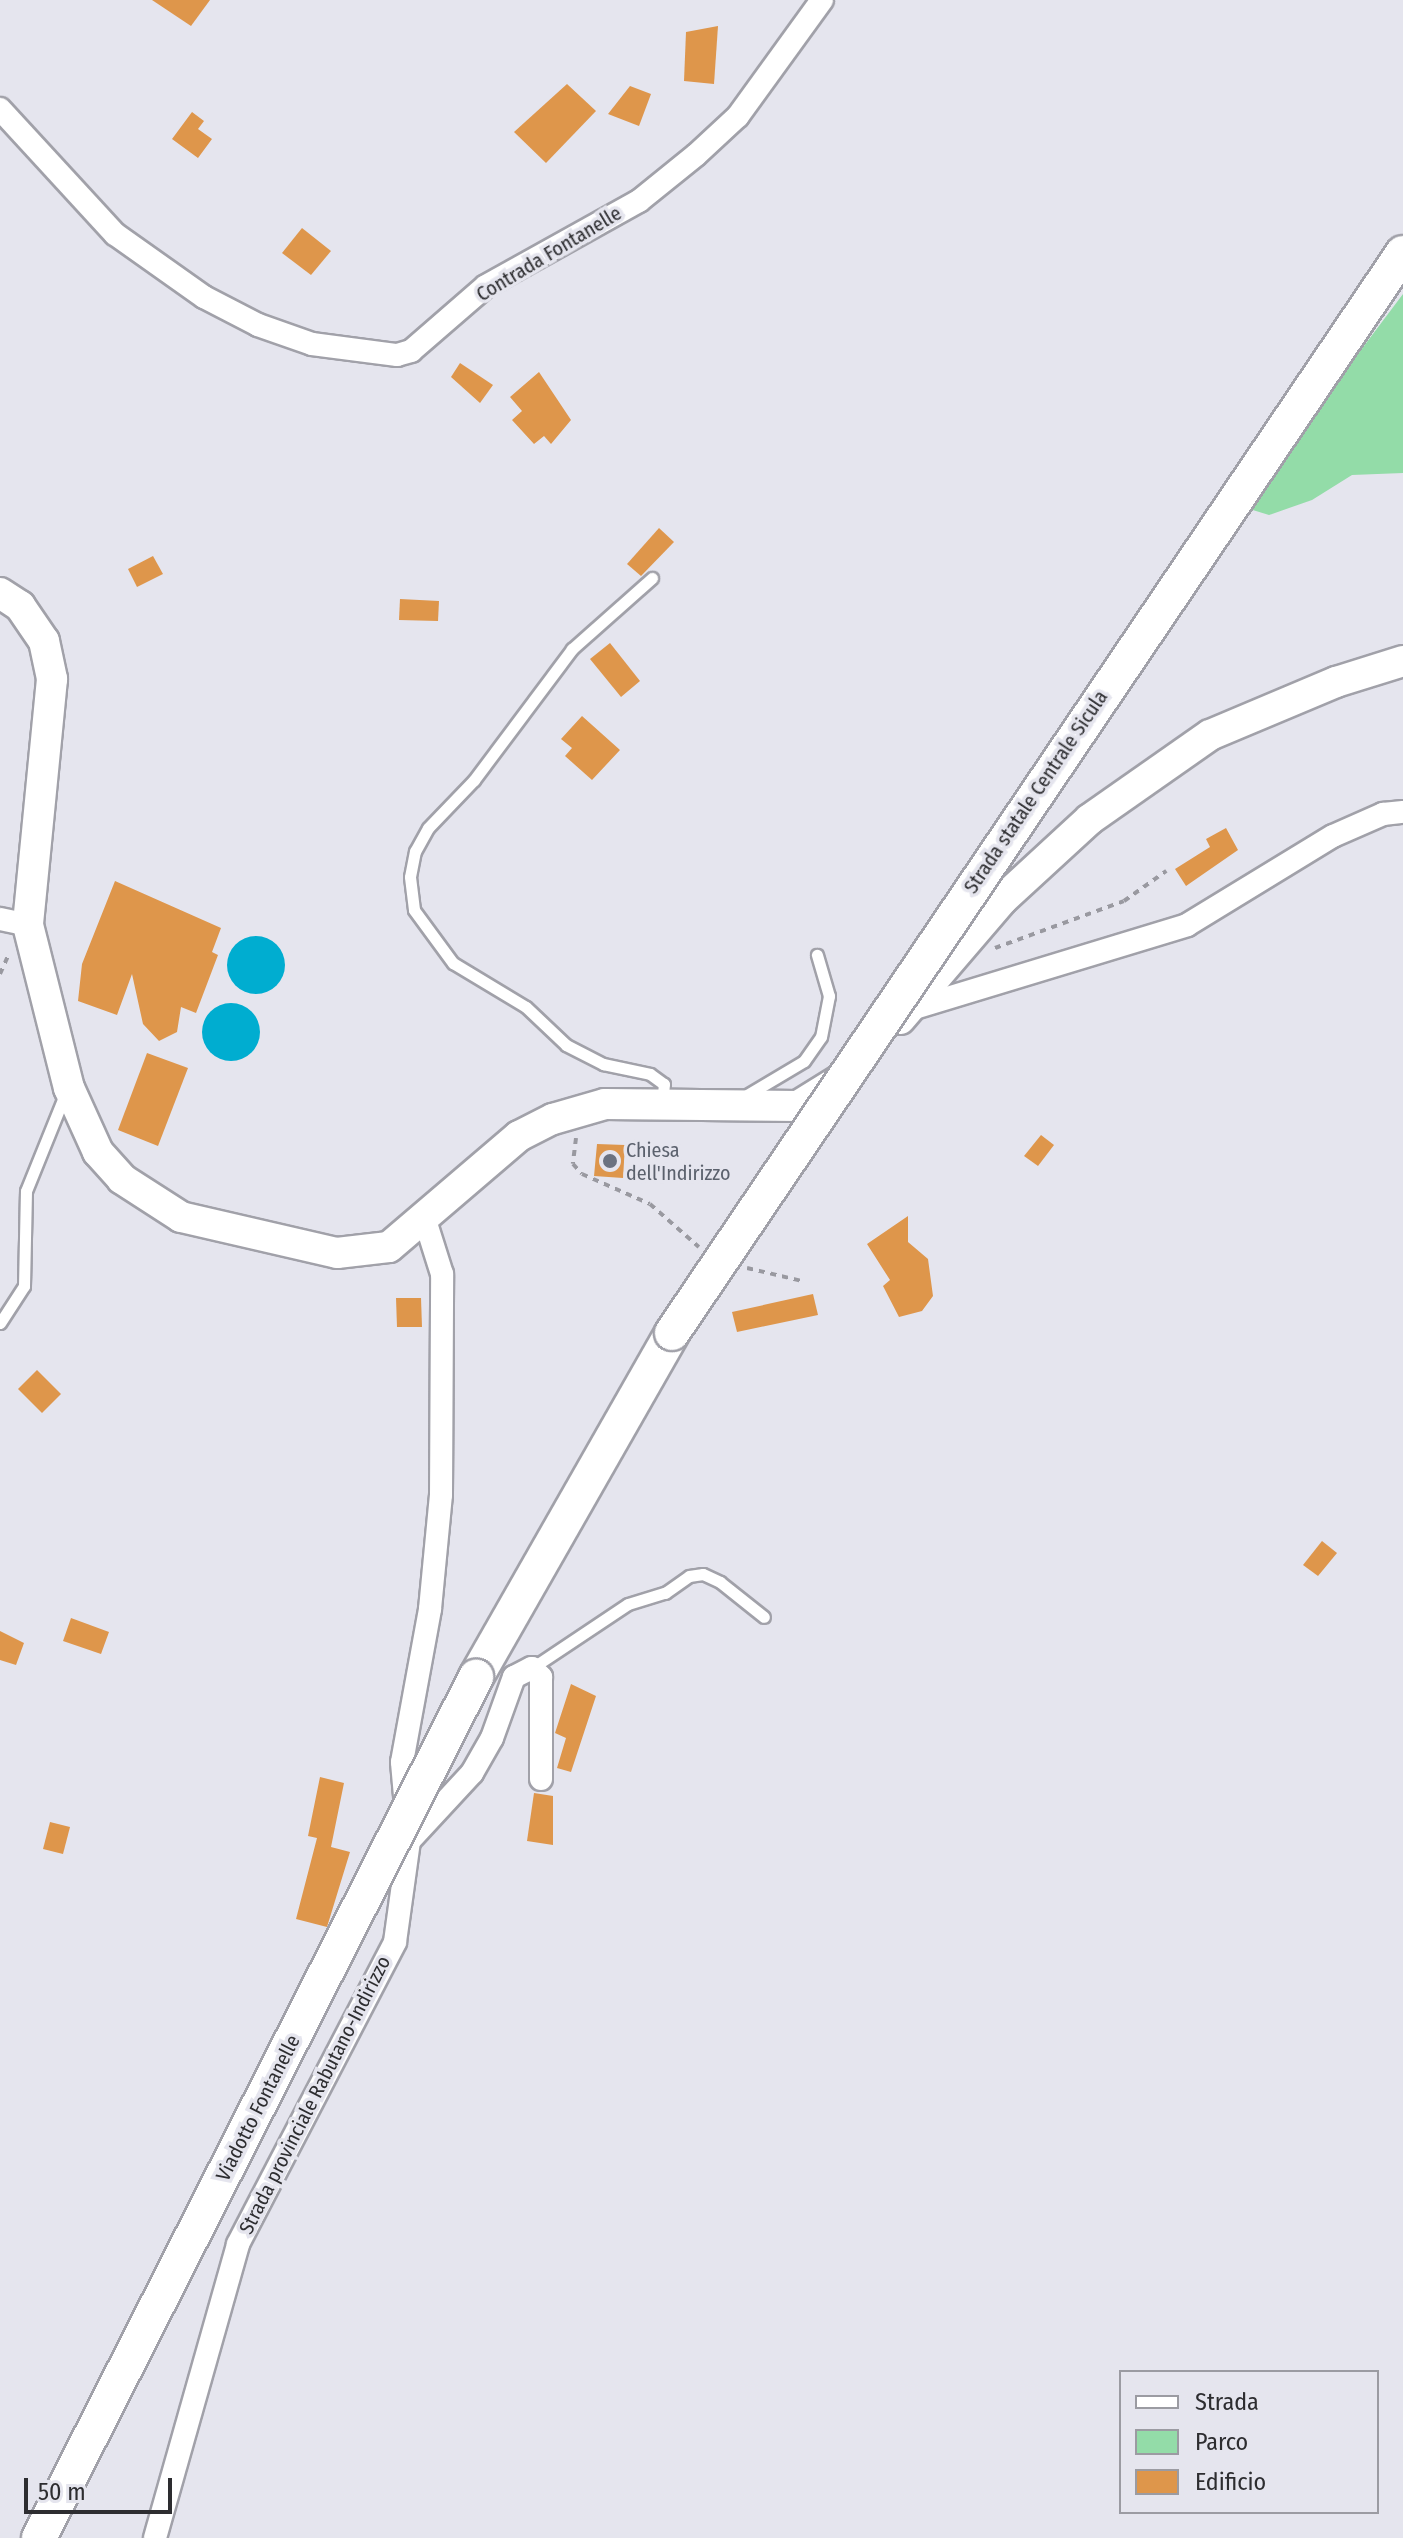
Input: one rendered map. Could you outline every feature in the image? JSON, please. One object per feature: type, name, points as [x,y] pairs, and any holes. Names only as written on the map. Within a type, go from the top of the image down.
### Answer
[{"type":"main road","name":"Strada statale Centrale Sicula","points":[[476,1677],[672,1333],[1403,253]]},
{"type":"main road","points":[[0,593],[20,606],[44,641],[52,679],[14,922],[69,1088],[98,1152],[122,1179],[181,1217],[337,1253],[389,1247],[519,1136],[578,1112],[605,1104],[798,1106],[860,1065],[1003,899],[1090,819],[1210,735],[1336,682],[1403,661]]},
{"type":"main road","name":"Viadotto Fontanelle","points":[[39,2538],[476,1677]]},
{"type":"street","name":"Contrada Fontanelle","points":[[0,109],[115,234],[204,297],[258,325],[312,344],[397,355],[411,351],[486,286],[639,201],[696,155],[738,116],[822,0]]},
{"type":"street","points":[[907,1010],[1187,925],[1333,836],[1383,814],[1403,812]]},
{"type":"street","name":"Strada provinciale Rabutano-Indirizzo","points":[[155,2538],[238,2244],[395,1942],[409,1841],[402,1762],[430,1609],[441,1495],[442,1274],[424,1217]]},
{"type":"street","points":[[409,1841],[472,1773],[492,1738],[514,1677],[532,1668],[541,1677],[541,1779]]},
{"type":"lane","points":[[652,578],[572,649],[474,780],[428,828],[415,851],[410,877],[414,910],[453,963],[526,1007],[566,1045],[603,1064],[650,1074],[664,1084],[662,1104]]},
{"type":"lane","points":[[717,1107],[766,1088],[804,1061],[821,1037],[829,996],[817,955]]},
{"type":"lane","points":[[0,1323],[24,1286],[26,1191],[69,1088]]},
{"type":"lane","points":[[532,1668],[628,1604],[665,1593],[689,1576],[703,1574],[720,1582],[764,1617]]},
{"type":"path","points":[[953,957],[1014,943],[1124,901],[1166,871]]},
{"type":"path","points":[[578,1112],[573,1164],[582,1174],[650,1204],[703,1250]]},
{"type":"path","points":[[738,1264],[802,1281]]},
{"type":"green space","points":[[1403,294],[1403,473],[1352,475],[1312,500],[1269,515],[1243,507]]},
{"type":"water","points":[[256,936],[277,944],[285,965],[277,986],[256,994],[235,986],[227,965],[235,944]]},
{"type":"water","points":[[231,1003],[242,1005],[251,1012],[258,1021],[258,1043],[251,1052],[242,1059],[231,1061],[220,1059],[211,1052],[204,1043],[202,1032],[204,1021],[211,1012],[220,1005]]},
{"type":"building","points":[[152,0],[210,0],[191,26]]},
{"type":"building","points":[[718,26],[714,84],[684,81],[686,32]]},
{"type":"building","points":[[567,84],[596,111],[546,163],[514,132]]},
{"type":"building","points":[[630,86],[651,94],[639,126],[608,114]]},
{"type":"building","points":[[192,112],[204,121],[198,129],[212,139],[198,158],[172,139]]},
{"type":"building","points":[[302,228],[331,251],[311,275],[282,253]]},
{"type":"building","points":[[460,363],[493,385],[480,403],[451,377]]},
{"type":"building","points":[[539,372],[571,420],[551,444],[544,436],[534,444],[512,420],[522,411],[510,397]]},
{"type":"building","points":[[659,528],[674,542],[641,576],[627,564]]},
{"type":"building","points":[[153,556],[163,574],[137,587],[128,569]]},
{"type":"building","points":[[400,599],[439,601],[438,621],[399,620]]},
{"type":"building","points":[[610,643],[640,681],[621,697],[590,659]]},
{"type":"building","points":[[582,716],[620,750],[592,780],[565,756],[572,748],[561,739]]},
{"type":"building","points":[[1226,828],[1238,850],[1186,886],[1175,869],[1210,847],[1206,839]]},
{"type":"building","points":[[115,881],[221,928],[212,952],[218,955],[196,1013],[181,1007],[177,1032],[159,1041],[143,1024],[132,974],[117,1015],[78,1001],[82,964]]},
{"type":"building","points":[[147,1053],[188,1068],[158,1146],[118,1130]]},
{"type":"building","points":[[1041,1135],[1054,1145],[1038,1166],[1024,1156]]},
{"type":"building","name":"Chiesa dell'Indirizzo","points":[[597,1144],[625,1145],[623,1178],[594,1176]]},
{"type":"building","points":[[908,1216],[908,1242],[928,1259],[933,1296],[922,1311],[899,1317],[883,1286],[890,1280],[867,1244]]},
{"type":"building","points":[[813,1294],[818,1315],[737,1332],[732,1312]]},
{"type":"building","points":[[396,1298],[421,1298],[422,1327],[397,1327]]},
{"type":"building","points":[[37,1370],[61,1394],[42,1413],[18,1389]]},
{"type":"building","points":[[1322,1541],[1337,1553],[1318,1576],[1303,1565]]},
{"type":"building","points":[[71,1618],[109,1632],[101,1654],[63,1641]]},
{"type":"building","points":[[0,1631],[24,1643],[16,1665],[0,1660]]},
{"type":"building","points":[[571,1684],[596,1696],[571,1772],[557,1768],[566,1738],[555,1733]]},
{"type":"building","points":[[320,1777],[344,1783],[331,1847],[350,1852],[327,1927],[296,1919],[317,1838],[308,1836]]},
{"type":"building","points":[[534,1793],[553,1796],[553,1845],[527,1841]]},
{"type":"building","points":[[50,1822],[70,1827],[63,1854],[43,1849]]},
{"type":"place","name":"Chiesa dell'Indirizzo","points":[[610,1161]]}]
